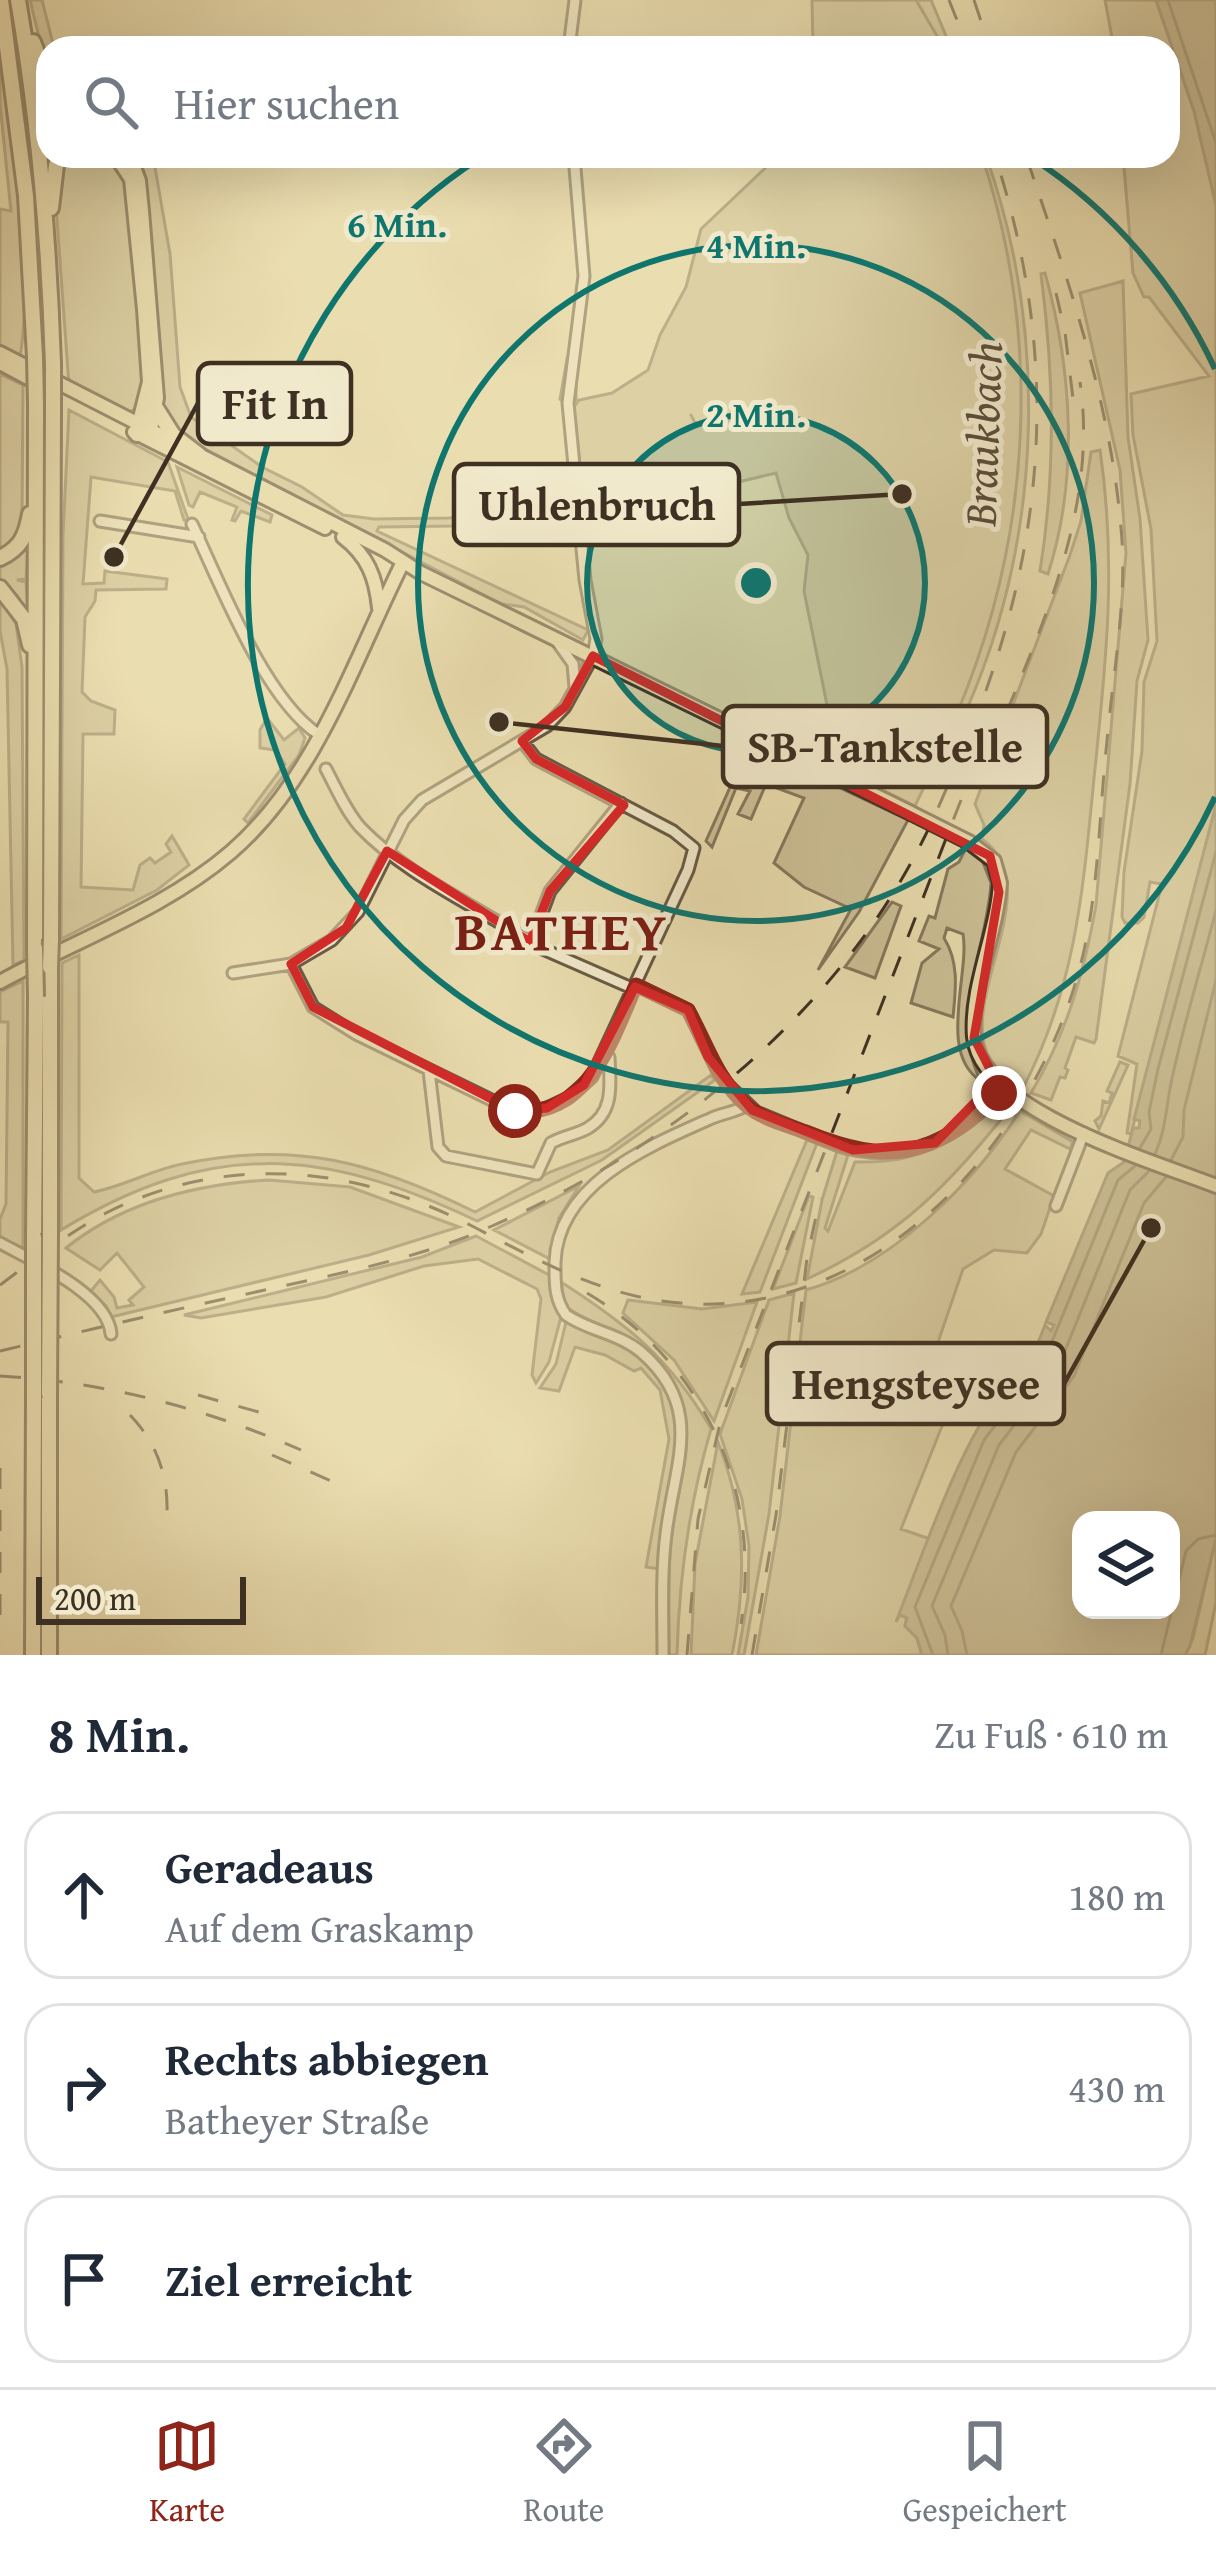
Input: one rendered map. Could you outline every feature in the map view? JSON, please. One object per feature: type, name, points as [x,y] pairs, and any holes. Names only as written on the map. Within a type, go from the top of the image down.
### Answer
[{"type":"highway","points":[[1,0],[26,196],[35,357],[35,948],[42,1235]]},
{"type":"highway","points":[[19,0],[36,47]]},
{"type":"highway","points":[[19,0],[36,118]]},
{"type":"highway","points":[[33,1655],[51,939],[53,364],[41,168]]},
{"type":"highway","points":[[48,237],[58,168]]},
{"type":"highway","points":[[125,168],[132,179],[145,309],[149,392],[140,430]]},
{"type":"highway","points":[[133,168],[141,211],[156,408],[173,435],[199,455]]},
{"type":"highway","points":[[140,430],[156,408]]},
{"type":"highway","points":[[0,558],[15,551],[26,535],[37,479]]},
{"type":"highway","points":[[0,588],[24,619],[30,641],[35,740]]},
{"type":"highway","points":[[41,1396],[49,1655]]},
{"type":"main road","points":[[0,353],[344,537],[403,562]]},
{"type":"main road","points":[[0,363],[199,455],[990,856],[999,874],[999,892],[974,1028],[979,1056],[1000,1084],[1084,1132],[1216,1186]]},
{"type":"main road","points":[[344,537],[373,573],[380,612]]},
{"type":"main road","points":[[0,982],[190,883],[228,855],[280,800],[403,562]]},
{"type":"street","points":[[570,36],[574,0]]},
{"type":"street","points":[[232,973],[291,964],[346,928],[369,895],[404,820],[422,800],[555,719],[593,656],[596,639],[568,404],[584,276],[575,168]]},
{"type":"street","points":[[100,521],[199,537]]},
{"type":"street","points":[[192,524],[264,669],[303,723],[318,734]]},
{"type":"street","points":[[553,638],[573,664],[574,693]]},
{"type":"street","points":[[291,964],[313,1007],[510,1109],[534,1112],[577,1092],[605,1054],[694,848],[672,831],[536,759],[522,741]]},
{"type":"street","points":[[326,769],[357,824],[387,850],[565,962],[688,1010],[719,1074],[742,1101],[819,1138],[876,1154],[910,1151],[935,1143],[964,1123],[1000,1084]]},
{"type":"street","points":[[532,939],[558,878],[620,803]]},
{"type":"street","points":[[429,1071],[438,1147],[446,1156],[537,1174],[551,1143],[591,1125],[608,1104],[611,1081],[605,1054]]},
{"type":"street","points":[[663,1655],[664,1545],[683,1443],[677,1405],[664,1378],[643,1354],[612,1334],[566,1315],[557,1301],[555,1279],[561,1226],[585,1190],[742,1101]]},
{"type":"street","points":[[1056,1206],[1084,1132]]},
{"type":"street","points":[[0,1243],[103,1307],[110,1334]]},
{"type":"highlighted area","points":[[593,656],[990,856],[999,892],[974,1038],[996,1081],[935,1143],[853,1150],[752,1110],[708,1057],[688,1010],[635,987],[584,1085],[547,1108],[515,1111],[313,1007],[291,964],[346,928],[387,851],[530,942],[550,891],[624,805],[536,759],[522,741],[565,707]]},
{"type":"shaded area","points":[[30,0],[42,0],[51,36],[39,36]]},
{"type":"shaded area","points":[[812,0],[931,0],[946,36],[813,36]]},
{"type":"shaded area","points":[[1105,0],[1156,0],[1168,36],[1112,36]]},
{"type":"shaded area","points":[[0,56],[24,246],[20,358],[0,347],[0,209],[11,211]]},
{"type":"shaded area","points":[[1180,70],[1216,205],[1216,805],[1131,1134],[1127,1133],[1137,1064],[1118,1056],[1162,884],[1150,882],[1144,917],[1138,923],[1125,923],[1124,872],[1142,751],[1144,682],[1157,641],[1151,529],[1133,435],[1131,394],[1209,376],[1149,297],[1144,297],[1133,273],[1124,168],[1180,168]]},
{"type":"shaded area","points":[[63,168],[122,168],[127,175],[145,385],[137,408],[128,413],[69,386],[55,192]]},
{"type":"shaded area","points":[[134,168],[155,168],[170,254],[180,387],[191,417],[343,515],[450,518],[569,494],[565,507],[455,526],[379,527],[377,531],[588,630],[583,640],[524,607],[484,595],[175,433],[161,406]]},
{"type":"shaded area","points":[[765,168],[990,168],[1020,294],[1027,365],[1022,507],[991,645],[966,711],[961,710],[915,806],[815,756],[828,710],[804,591],[808,555],[789,518],[776,473],[586,518],[574,410],[560,399],[567,359],[576,367],[576,404],[612,393],[648,370],[660,335],[686,287],[701,229]]},
{"type":"shaded area","points":[[1045,273],[1061,347],[1068,424],[1064,500],[1048,574],[1040,571],[1051,460],[1051,386],[1041,274]]},
{"type":"shaded area","points":[[1123,281],[1128,437],[1140,519],[1148,640],[1137,681],[1130,784],[1096,1039],[1094,1043],[1076,1037],[1065,1078],[1060,1077],[1051,1100],[1031,1093],[1073,1002],[1096,905],[1126,553],[1120,470],[1080,293]]},
{"type":"shaded area","points":[[0,374],[23,385],[22,526],[14,544],[0,554]]},
{"type":"shaded area","points":[[69,410],[168,462],[189,522],[184,520],[175,491],[91,477],[83,584],[104,583],[105,571],[167,579],[166,589],[96,590],[85,617],[82,692],[115,710],[114,734],[83,734],[81,887],[133,890],[140,865],[150,858],[155,863],[171,852],[166,844],[172,836],[189,865],[157,890],[61,939],[63,535]]},
{"type":"shaded area","points":[[1100,450],[1108,534],[1108,614],[1086,859],[1066,975],[1023,1088],[995,1066],[985,1047],[982,1022],[1006,909],[1007,882],[1000,858],[982,839],[984,825],[975,804],[1070,555],[1081,521],[1091,452]]},
{"type":"shaded area","points":[[177,467],[272,515],[270,522],[241,511],[232,520],[237,507],[200,492],[193,507],[189,505]]},
{"type":"shaded area","points":[[28,544],[26,579],[17,580],[26,582],[28,616],[17,595],[0,584],[0,562]]},
{"type":"shaded area","points":[[0,599],[16,624],[22,667],[24,960],[13,965],[7,669]]},
{"type":"shaded area","points":[[267,718],[284,740],[299,728],[305,738],[299,755],[248,823],[244,819],[285,764],[275,750],[260,748],[260,730]]},
{"type":"shaded area","points":[[749,745],[908,820],[859,912],[818,970],[851,909],[804,887],[774,863],[804,798],[766,784],[751,819],[738,814],[750,791],[736,788],[712,847],[706,841]]},
{"type":"shaded area","points":[[966,848],[982,860],[991,883],[969,1008],[968,1033],[981,1081],[968,1069],[958,1033],[963,934],[947,928],[944,938],[954,966],[953,1017],[911,1003],[922,963],[939,949],[919,941],[929,916],[935,918],[948,869],[959,862]]},
{"type":"shaded area","points":[[892,902],[901,906],[875,978],[845,967]]},
{"type":"shaded area","points":[[79,955],[79,1178],[94,1192],[182,1164],[261,1154],[298,1155],[403,1180],[475,1212],[550,1172],[608,1150],[711,1075],[715,1080],[602,1160],[477,1221],[368,1178],[317,1167],[267,1164],[218,1168],[167,1180],[116,1200],[61,1230],[62,963]]},
{"type":"shaded area","points":[[23,981],[23,1247],[17,1249],[0,1240],[6,1204],[8,1022],[0,1022],[0,992]]},
{"type":"shaded area","points":[[1120,1062],[1128,1065],[1099,1129],[1095,1121],[1101,1116],[1103,1101],[1109,1103],[1112,1093],[1107,1091]]},
{"type":"shaded area","points":[[1001,1103],[1012,1106],[921,1206],[870,1245],[807,1279],[837,1151],[848,1155],[825,1228],[828,1231],[855,1162],[918,1154],[950,1139]]},
{"type":"shaded area","points":[[1020,1111],[1073,1142],[1070,1149],[1031,1130],[1005,1169],[1054,1196],[1041,1234],[1027,1253],[994,1250],[963,1269],[921,1392],[948,1411],[901,1529],[930,1539],[914,1576],[905,1626],[917,1638],[922,1655],[756,1655],[780,1516],[806,1290],[869,1262],[928,1218],[979,1166]]},
{"type":"shaded area","points":[[807,1140],[817,1143],[760,1292],[742,1294]]},
{"type":"shaded area","points":[[269,1180],[350,1187],[459,1227],[369,1255],[111,1317],[90,1292],[100,1280],[117,1308],[133,1305],[129,1300],[144,1287],[117,1253],[100,1270],[66,1248],[112,1219],[162,1198]]},
{"type":"shaded area","points":[[579,1186],[559,1218],[550,1259],[494,1230]]},
{"type":"shaded area","points":[[809,1196],[813,1197],[796,1283],[773,1289]]},
{"type":"shaded area","points":[[476,1236],[551,1276],[553,1302],[561,1317],[549,1362],[536,1383],[532,1375],[541,1299],[537,1289],[478,1259],[424,1266],[326,1297],[201,1318],[184,1315],[422,1257]]},
{"type":"shaded area","points":[[561,1282],[646,1345],[680,1382],[711,1429],[686,1541],[677,1655],[669,1655],[669,1591],[673,1524],[686,1446],[680,1398],[668,1374],[647,1351],[565,1306]]},
{"type":"shaded area","points":[[794,1293],[769,1514],[744,1655],[738,1655],[748,1597],[749,1546],[742,1499],[720,1434],[769,1300]]},
{"type":"shaded area","points":[[628,1300],[702,1309],[757,1302],[714,1421],[674,1360],[623,1313]]},
{"type":"shaded area","points":[[566,1322],[627,1347],[652,1367],[667,1392],[677,1448],[660,1569],[646,1567],[669,1439],[660,1390],[641,1368],[634,1371],[605,1355],[575,1347],[559,1391],[540,1388],[556,1364]]},
{"type":"shaded area","points":[[718,1442],[739,1521],[742,1574],[737,1628],[732,1655],[691,1655],[695,1564]]},
{"type":"shaded area","points":[[1216,1538],[1216,1602],[1205,1655],[1185,1655],[1193,1638]]},
{"type":"water","points":[[1156,0],[1216,0],[1216,205],[1180,70],[1180,36],[1168,36]]},
{"type":"water","points":[[1216,805],[1216,1538],[1190,1646],[1185,1655],[922,1655],[917,1638],[905,1626],[907,1618],[900,1615],[896,1622],[932,1529],[978,1428],[1011,1385],[1018,1388],[1020,1383],[1013,1381],[1032,1357],[1039,1361],[1041,1355],[1034,1353],[1045,1325],[1051,1331],[1054,1325],[1046,1322],[1108,1173],[1124,1162],[1133,1128],[1139,1128],[1140,1121],[1134,1119]]},
{"type":"waterway","name":"Braukbach","points":[[916,0],[937,36]]},
{"type":"waterway","name":"Braukbach","points":[[958,711],[983,644],[1001,575],[1020,435],[1014,295],[985,168]]},
{"type":"waterway","points":[[691,415],[696,425]]},
{"type":"railway","points":[[949,0],[963,36]]},
{"type":"railway","points":[[974,0],[986,36]]},
{"type":"railway","points":[[0,1351],[380,1264],[492,1226],[557,1195],[683,1116],[795,1019],[844,963],[887,903],[923,840],[967,740],[994,667],[1028,523],[1036,451],[1030,305],[998,168]]},
{"type":"railway","points":[[0,1285],[92,1221],[152,1194],[198,1181],[292,1174],[384,1190],[430,1206],[561,1270],[619,1292],[715,1304],[781,1294],[843,1272],[900,1237],[950,1194],[995,1142],[1032,1085],[1061,1025],[1081,963],[1095,881],[1121,608],[1121,528],[1107,432],[1085,339],[1030,168]]},
{"type":"railway","points":[[1056,293],[1073,399]]},
{"type":"railway","points":[[975,789],[1036,641],[1069,539],[1084,435],[1080,382]]},
{"type":"railway","points":[[687,1655],[698,1519],[721,1419],[973,769]]},
{"type":"railway","points":[[752,1655],[776,1515],[807,1258],[820,1198]]},
{"type":"railway","points":[[587,1293],[663,1355],[693,1393],[716,1434],[742,1526],[741,1624]]},
{"type":"railway","points":[[0,1376],[78,1384],[154,1400],[301,1450]]},
{"type":"railway","points":[[198,1395],[262,1413]]},
{"type":"railway","points":[[130,1415],[159,1459],[167,1512]]},
{"type":"railway","points":[[272,1455],[347,1488]]},
{"type":"railway","points":[[0,1468],[0,1635]]},
{"type":"place","name":"Uhlenbruch","points":[[902,494]]},
{"type":"place","name":"Fit In","points":[[114,557]]},
{"type":"place","name":"SB-Tankstelle","points":[[499,722]]},
{"type":"place","name":"Hengsteysee","points":[[1151,1228]]},
{"type":"district","name":"BATHEY","points":[[562,930]]},
{"type":"route","points":[[515,1111],[534,1112],[557,1104],[592,1077],[636,985],[688,1010],[708,1057],[752,1110],[854,1150],[888,1154],[922,1148],[970,1120],[999,1093]]}]
